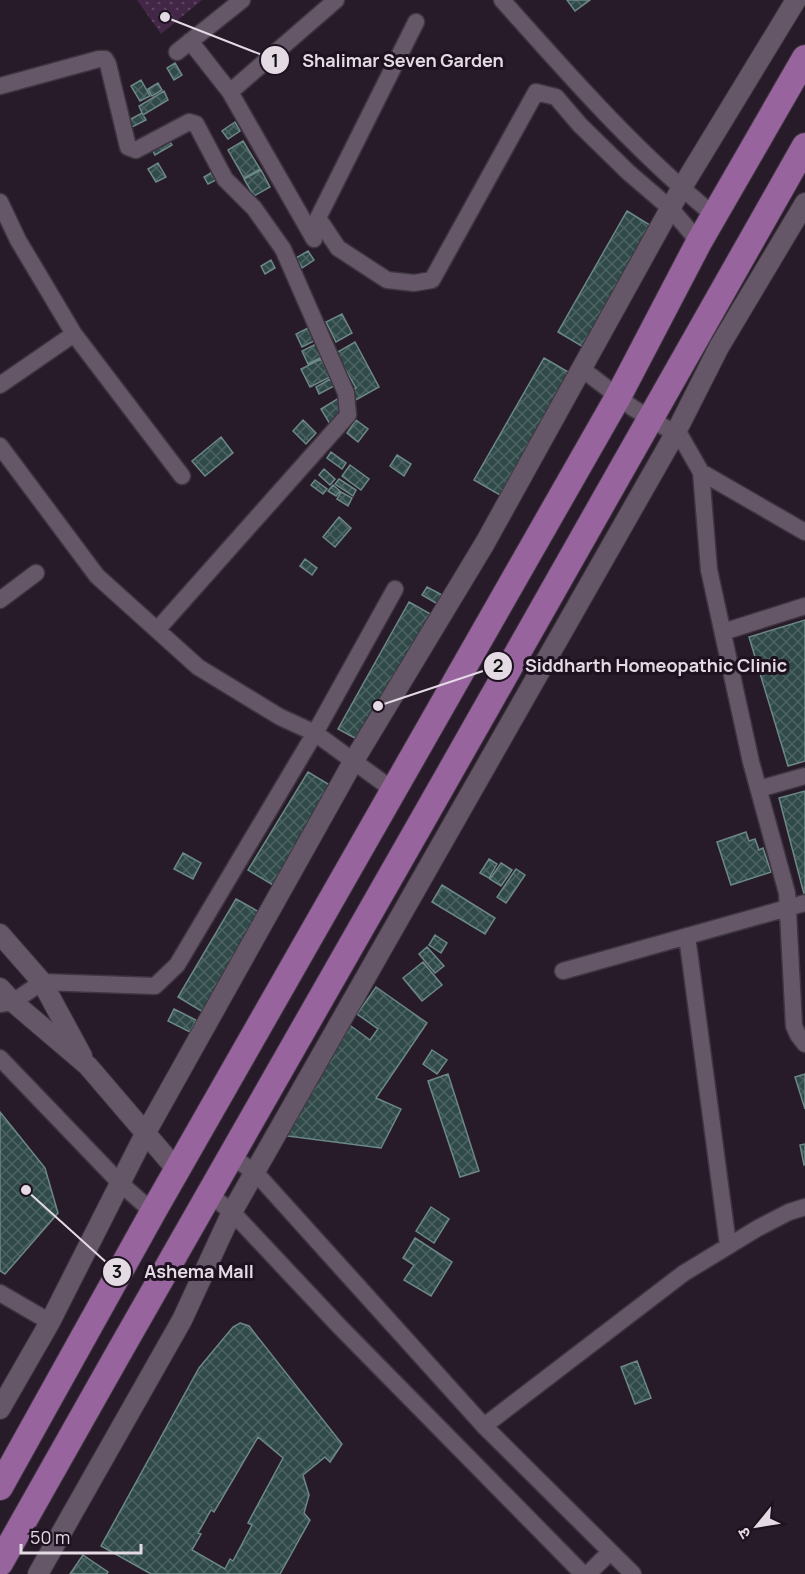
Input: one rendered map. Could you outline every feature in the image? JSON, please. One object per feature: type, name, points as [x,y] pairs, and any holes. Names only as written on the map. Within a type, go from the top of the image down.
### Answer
[{"type":"main road","points":[[0,1486],[153,1212],[618,397],[699,242],[805,58]]},
{"type":"main road","points":[[0,1563],[805,146]]},
{"type":"street","points":[[242,0],[184,46],[230,92],[314,239]]},
{"type":"street","points":[[230,92],[336,0]]},
{"type":"street","points":[[502,0],[578,85],[651,161],[715,216]]},
{"type":"street","points":[[3,1396],[50,1322],[145,1134],[353,762],[485,543],[681,189],[796,0]]},
{"type":"street","points":[[416,22],[318,218],[338,248],[387,280],[414,283],[432,280],[536,92],[556,97],[588,133],[628,172],[671,209],[699,242]]},
{"type":"street","points":[[0,86],[105,59],[128,147],[136,150],[189,122],[196,124],[225,178],[254,208],[283,249],[346,393],[348,415],[157,630]]},
{"type":"street","points":[[0,202],[18,240],[74,334],[182,476]]},
{"type":"street","points":[[38,1574],[182,1320],[232,1212],[675,434],[719,347],[805,203]]},
{"type":"street","points":[[0,385],[74,334]]},
{"type":"street","points":[[582,369],[650,419],[681,437],[701,472],[709,570],[759,789],[787,893],[794,1026],[804,1043]]},
{"type":"street","points":[[0,446],[97,576],[198,667],[280,717],[315,733],[393,790]]},
{"type":"street","points":[[701,472],[805,532]]},
{"type":"street","points":[[0,600],[36,573]]},
{"type":"street","points":[[177,1170],[88,1066],[4,998],[42,982],[155,986],[177,965],[315,733],[395,589]]},
{"type":"street","points":[[723,632],[805,606]]},
{"type":"street","points":[[759,789],[805,776]]},
{"type":"street","points":[[426,815],[449,829]]},
{"type":"street","points":[[563,971],[805,903]]},
{"type":"street","points":[[0,934],[42,982],[88,1066]]},
{"type":"street","points":[[687,936],[728,1245]]},
{"type":"street","points":[[0,1058],[121,1184],[153,1212]]},
{"type":"street","points":[[230,1156],[255,1172],[484,1426],[633,1574]]},
{"type":"street","points":[[209,1194],[232,1212],[340,1327],[583,1574]]},
{"type":"street","points":[[484,1426],[684,1273],[728,1245],[789,1212],[805,1207]]},
{"type":"street","points":[[0,1293],[50,1322]]},
{"type":"street","points":[[588,1574],[610,1552]]},
{"type":"shaded area","points":[[137,0],[202,0],[161,34]]},
{"type":"building","points":[[567,0],[590,0],[575,11]]},
{"type":"building","points":[[175,63],[182,75],[174,80],[167,68]]},
{"type":"building","points":[[141,80],[150,96],[140,101],[131,86]]},
{"type":"building","points":[[158,83],[162,90],[152,96],[148,89]]},
{"type":"building","points":[[164,91],[168,100],[143,115],[139,106]]},
{"type":"building","points":[[142,113],[146,120],[130,128],[127,121]]},
{"type":"building","points":[[235,122],[240,131],[228,139],[222,131]]},
{"type":"building","points":[[167,138],[172,145],[155,155],[151,147]]},
{"type":"building","points":[[243,141],[260,169],[244,178],[228,150]]},
{"type":"building","points":[[158,163],[166,177],[156,182],[148,169]]},
{"type":"building","points":[[261,170],[270,187],[254,196],[244,179]]},
{"type":"building","points":[[214,171],[218,179],[208,184],[204,177]]},
{"type":"building","points":[[627,211],[653,227],[585,348],[558,332]]},
{"type":"building","points":[[308,251],[314,260],[302,268],[296,258]]},
{"type":"building","points":[[271,260],[275,268],[265,274],[261,266]]},
{"type":"building","points":[[342,314],[352,333],[336,342],[326,322]]},
{"type":"building","points":[[314,325],[320,338],[302,347],[296,334]]},
{"type":"building","points":[[355,342],[379,387],[354,401],[349,392],[356,388],[336,353]]},
{"type":"building","points":[[318,343],[324,356],[308,364],[302,351]]},
{"type":"building","points":[[544,358],[570,373],[500,495],[474,480]]},
{"type":"building","points":[[321,359],[330,377],[310,387],[301,369]]},
{"type":"building","points":[[330,379],[334,386],[319,394],[316,387]]},
{"type":"building","points":[[339,398],[346,409],[330,424],[321,409]]},
{"type":"building","points":[[303,420],[316,433],[306,444],[293,431]]},
{"type":"building","points":[[356,420],[368,429],[358,442],[347,433]]},
{"type":"building","points":[[221,437],[233,453],[205,476],[192,461]]},
{"type":"building","points":[[331,452],[346,463],[342,469],[327,458]]},
{"type":"building","points":[[397,455],[411,464],[404,476],[390,466]]},
{"type":"building","points":[[350,465],[369,479],[361,490],[342,476]]},
{"type":"building","points":[[324,469],[335,479],[330,485],[319,475]]},
{"type":"building","points":[[339,479],[356,490],[353,496],[335,484]]},
{"type":"building","points":[[315,480],[327,489],[323,494],[311,485]]},
{"type":"building","points":[[333,485],[340,491],[336,496],[328,491]]},
{"type":"building","points":[[341,492],[352,498],[348,506],[337,499]]},
{"type":"building","points":[[339,517],[351,528],[335,547],[323,537]]},
{"type":"building","points":[[305,559],[317,568],[312,575],[300,566]]},
{"type":"building","points":[[427,587],[446,597],[441,606],[422,595]]},
{"type":"building","points":[[409,602],[434,616],[364,743],[338,729]]},
{"type":"building","points":[[805,620],[805,761],[788,766],[749,637]]},
{"type":"building","points":[[308,772],[333,787],[273,885],[248,870]]},
{"type":"building","points":[[805,791],[805,894],[804,894],[779,798]]},
{"type":"building","points":[[746,832],[749,841],[755,839],[759,850],[763,848],[771,872],[731,885],[717,842]]},
{"type":"building","points":[[183,853],[201,863],[193,879],[174,869]]},
{"type":"building","points":[[489,859],[497,864],[489,878],[480,873]]},
{"type":"building","points":[[501,863],[512,870],[501,886],[490,879]]},
{"type":"building","points":[[516,869],[525,875],[506,903],[497,897]]},
{"type":"building","points":[[442,885],[495,918],[485,934],[432,902]]},
{"type":"building","points":[[236,899],[261,913],[203,1012],[178,997]]},
{"type":"building","points":[[435,935],[447,943],[441,953],[429,945]]},
{"type":"building","points":[[427,947],[444,966],[435,973],[419,954]]},
{"type":"building","points":[[423,962],[442,985],[422,1001],[403,978]]},
{"type":"building","points":[[376,987],[427,1023],[376,1098],[401,1109],[381,1148],[279,1135],[344,1021],[370,1040],[378,1029],[357,1014]]},
{"type":"building","points":[[174,1009],[196,1020],[190,1032],[168,1021]]},
{"type":"building","points":[[432,1050],[447,1060],[437,1074],[423,1064]]},
{"type":"building","points":[[448,1074],[479,1171],[460,1177],[428,1081]]},
{"type":"building","points":[[805,1074],[805,1109],[795,1077]]},
{"type":"building","points":[[0,1112],[45,1168],[58,1213],[5,1274],[0,1271]]},
{"type":"building","points":[[805,1144],[805,1164],[804,1165],[800,1145]]},
{"type":"building","points":[[431,1207],[449,1219],[434,1243],[416,1231]]},
{"type":"building","points":[[415,1238],[452,1262],[431,1296],[404,1280],[414,1265],[403,1258]]},
{"type":"building","points":[[240,1323],[249,1326],[342,1444],[330,1462],[325,1457],[303,1475],[309,1495],[304,1513],[310,1520],[280,1574],[151,1574],[101,1546],[199,1368],[233,1327]],"holes":[[[258,1437],[283,1458],[248,1523],[252,1525],[233,1561],[230,1559],[225,1569],[192,1550],[201,1534],[198,1533],[211,1510],[214,1512]]]},
{"type":"building","points":[[637,1361],[651,1398],[635,1404],[621,1367]]},
{"type":"building","points":[[83,1555],[108,1572],[107,1574],[70,1574]]},
{"type":"place","name":"Shalimar Seven Garden","points":[[165,17]]},
{"type":"place","name":"Siddharth Homeopathic Clinic","points":[[378,706]]},
{"type":"place","name":"Ashema Mall","points":[[26,1190]]}]
